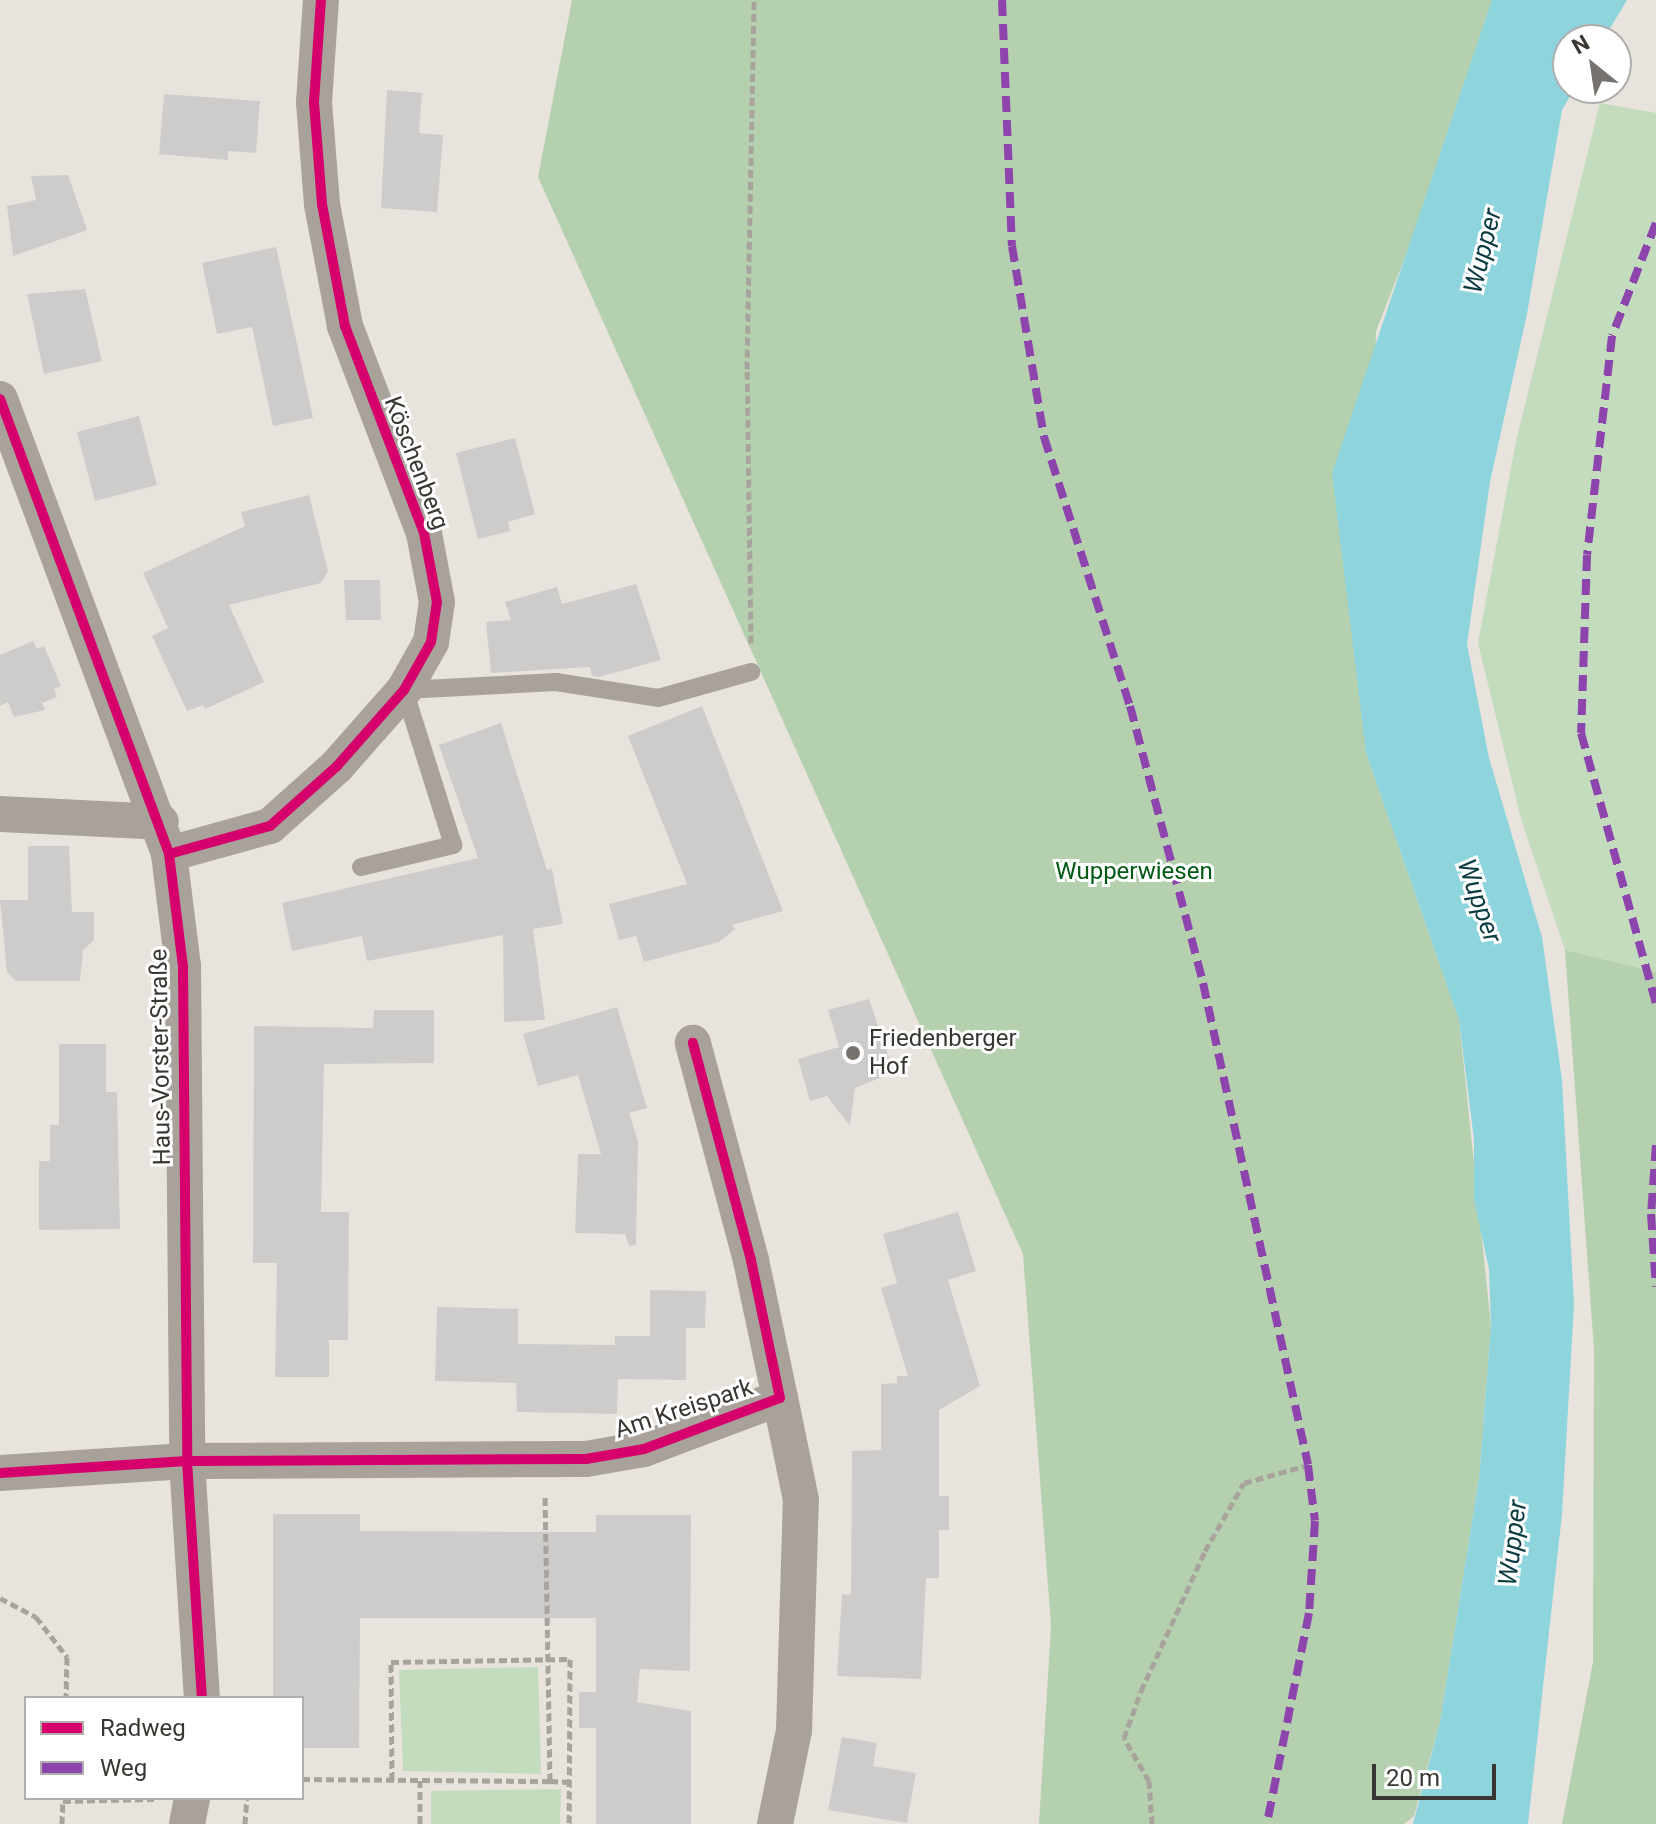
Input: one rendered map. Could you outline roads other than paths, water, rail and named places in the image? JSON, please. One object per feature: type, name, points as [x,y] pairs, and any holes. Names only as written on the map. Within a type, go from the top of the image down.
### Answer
[{"type":"street","name":"Köschenberg","points":[[16,814],[165,838],[270,826],[337,766],[404,690],[431,642],[437,602],[424,533],[345,326],[322,204],[315,117],[321,0]]},
{"type":"street","name":"Haus-Vorster-Straße","points":[[0,399],[165,838],[183,966],[187,1461],[202,1696]]},
{"type":"street","name":"Am Kreispark","points":[[693,1043],[751,1260],[801,1500],[794,1731],[775,1824]]},
{"type":"street","name":"Am Kreispark","points":[[0,1473],[187,1461],[544,1459],[644,1449],[780,1398]]},
{"type":"street","points":[[187,1824],[192,1800]]},
{"type":"lane","points":[[361,867],[453,845],[404,690],[556,682],[658,698],[751,672]]},
{"type":"water","name":"Wupper","points":[[1492,0],[1627,0],[1613,24],[1552,24],[1552,104],[1566,104],[1562,110],[1527,314],[1490,482],[1467,644],[1489,758],[1542,937],[1562,1080],[1574,1304],[1562,1514],[1528,1824],[1413,1824],[1440,1722],[1479,1478],[1491,1326],[1489,1269],[1474,1200],[1474,1140],[1459,1020],[1366,753],[1332,473]]},
{"type":"place","name":"Friedenberger Hof","points":[[853,1053]]},
{"type":"park label","name":"Wupperwiesen","points":[[1134,872]]}]
